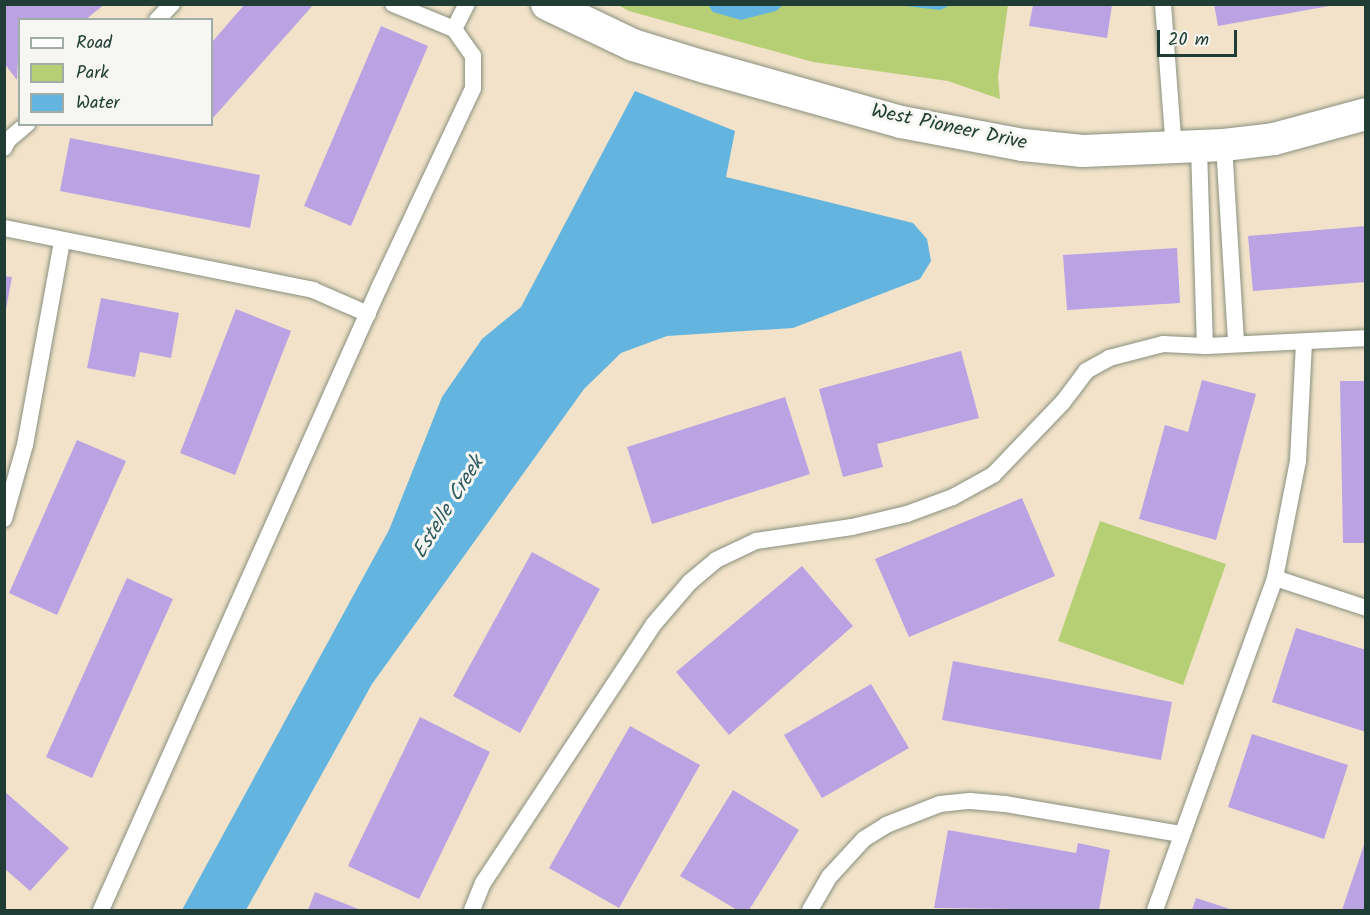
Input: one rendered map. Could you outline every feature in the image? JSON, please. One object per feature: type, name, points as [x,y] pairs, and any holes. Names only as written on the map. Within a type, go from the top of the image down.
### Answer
[{"type":"street","name":"West Pioneer Drive","points":[[547,4],[633,45],[901,122],[1023,145],[1083,151],[1199,147],[1274,139],[1365,114]]},
{"type":"lane","points":[[159,18],[172,4]]},
{"type":"lane","points":[[101,910],[368,314],[473,88],[472,56],[454,29],[393,4]]},
{"type":"lane","points":[[454,29],[467,4]]},
{"type":"lane","points":[[1164,4],[1199,147],[1236,343]]},
{"type":"lane","points":[[4,147],[8,140],[25,126]]},
{"type":"lane","points":[[1199,147],[1205,346]]},
{"type":"lane","points":[[4,228],[313,290],[368,314]]},
{"type":"lane","points":[[4,519],[25,445],[62,241]]},
{"type":"lane","points":[[472,910],[483,883],[653,625],[690,582],[716,560],[756,541],[896,517],[953,496],[993,475],[1063,402],[1086,372],[1109,358],[1163,344],[1205,346],[1365,338]]},
{"type":"lane","points":[[1155,910],[1275,578],[1298,461],[1304,341]]},
{"type":"lane","points":[[1275,578],[1365,609]]},
{"type":"lane","points":[[810,910],[830,876],[864,839],[886,825],[940,804],[970,801],[1005,804],[1181,834]]},
{"type":"green space","points":[[618,5],[1008,5],[998,77],[1000,99],[948,81],[813,62],[629,11]]},
{"type":"green space","points":[[1100,521],[1226,564],[1183,685],[1058,641]]},
{"type":"water","points":[[708,5],[783,5],[776,11],[741,20],[713,12]]},
{"type":"water","points":[[897,5],[951,5],[940,10]]},
{"type":"water","name":"Estelle Creek","points":[[635,91],[735,131],[726,177],[913,223],[927,239],[931,261],[920,279],[793,328],[667,336],[621,353],[584,389],[372,684],[246,910],[182,910],[389,530],[442,397],[482,339],[521,307]]},
{"type":"building","points":[[4,4],[105,4],[88,18],[18,18],[17,80],[4,63]]},
{"type":"building","points":[[245,4],[314,4],[213,118],[213,41]]},
{"type":"building","points":[[1214,4],[1329,4],[1329,6],[1218,26]]},
{"type":"building","points":[[1033,5],[1112,5],[1107,38],[1029,26]]},
{"type":"building","points":[[381,26],[428,46],[351,226],[304,206]]},
{"type":"building","points":[[70,138],[260,175],[250,228],[60,191]]},
{"type":"building","points":[[1366,226],[1366,282],[1253,291],[1248,236]]},
{"type":"building","points":[[1177,248],[1180,303],[1067,310],[1063,255]]},
{"type":"building","points":[[4,276],[12,277],[6,309],[4,309]]},
{"type":"building","points":[[101,298],[179,313],[171,358],[140,352],[135,377],[87,368]]},
{"type":"building","points":[[236,309],[291,331],[235,475],[180,453]]},
{"type":"building","points":[[961,351],[979,418],[877,444],[883,467],[843,477],[819,389]]},
{"type":"building","points":[[1202,380],[1256,394],[1216,540],[1139,519],[1165,425],[1188,432]]},
{"type":"building","points":[[1340,381],[1366,381],[1366,543],[1343,543]]},
{"type":"building","points":[[785,397],[810,474],[652,524],[627,447]]},
{"type":"building","points":[[77,440],[126,461],[57,615],[9,593]]},
{"type":"building","points":[[1022,498],[1055,576],[909,637],[875,559]]},
{"type":"building","points":[[532,552],[600,589],[520,733],[453,696]]},
{"type":"building","points":[[802,566],[853,626],[729,735],[676,672]]},
{"type":"building","points":[[127,578],[173,599],[92,778],[46,757]]},
{"type":"building","points":[[1296,628],[1366,650],[1366,732],[1272,702]]},
{"type":"building","points":[[953,661],[1172,702],[1161,760],[942,720]]},
{"type":"building","points":[[871,684],[909,748],[822,798],[784,735]]},
{"type":"building","points":[[420,717],[490,752],[419,899],[348,866]]},
{"type":"building","points":[[630,726],[700,765],[619,908],[549,868]]},
{"type":"building","points":[[1252,734],[1348,765],[1324,839],[1228,807]]},
{"type":"building","points":[[733,790],[799,830],[749,910],[737,910],[680,876]]},
{"type":"building","points":[[4,791],[69,848],[30,891],[4,868]]},
{"type":"building","points":[[948,830],[1076,853],[1078,843],[1110,850],[1099,910],[934,908]]},
{"type":"building","points":[[1365,842],[1366,910],[1342,910]]},
{"type":"building","points":[[315,892],[361,910],[308,910]]},
{"type":"building","points":[[1196,898],[1233,910],[1192,910]]}]
